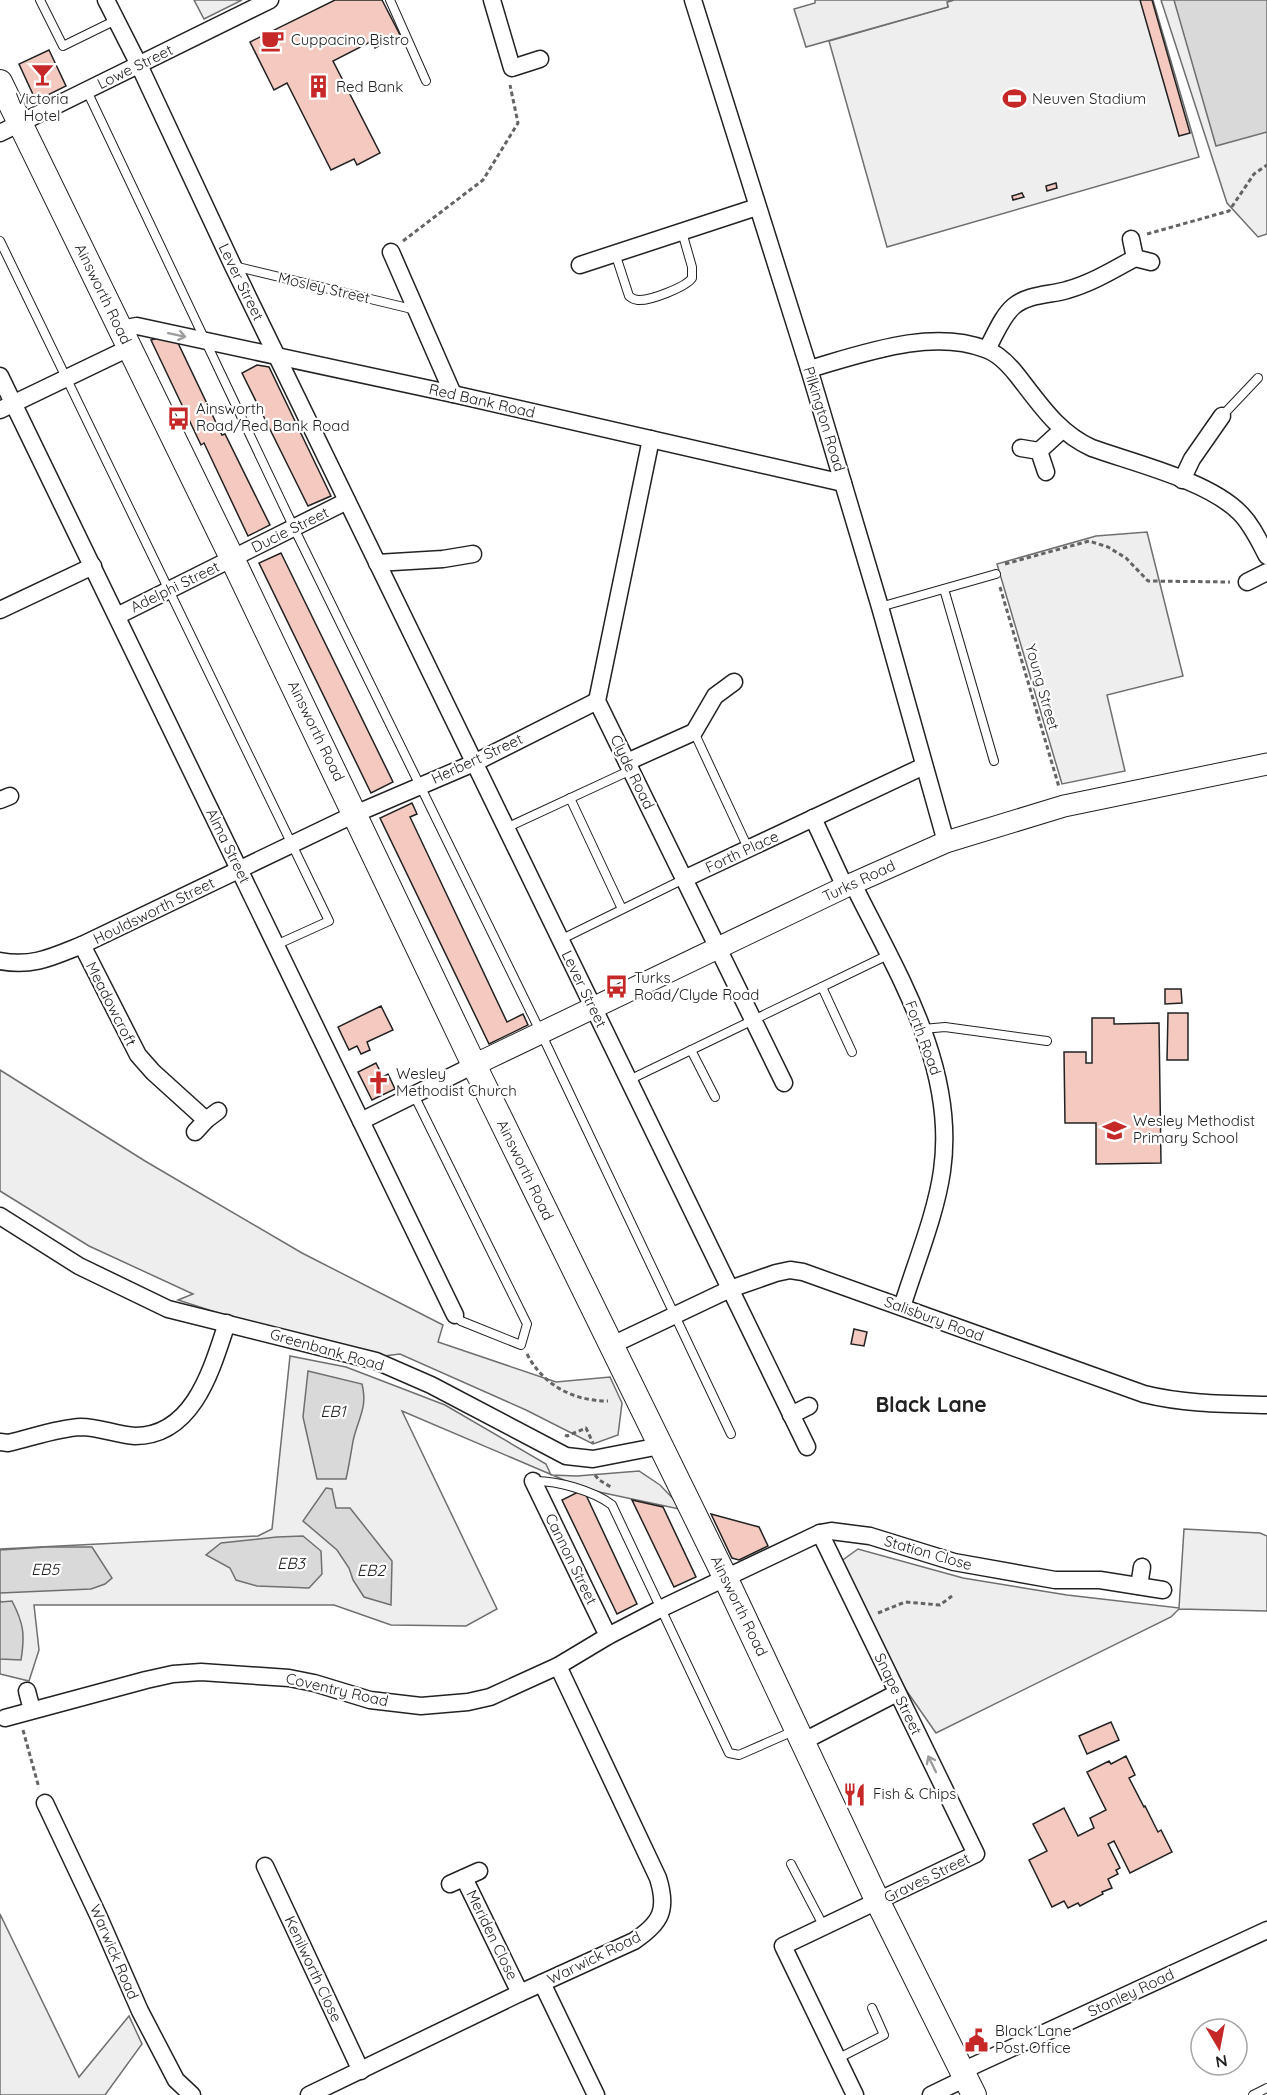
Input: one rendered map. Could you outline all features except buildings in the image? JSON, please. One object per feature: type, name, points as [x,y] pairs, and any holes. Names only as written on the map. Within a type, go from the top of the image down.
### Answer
[{"type":"main road","name":"Ainsworth Road","points":[[0,82],[10,128],[125,339],[610,1346],[725,1577],[878,1902],[967,2081]]},
{"type":"street","name":"Lever Street","points":[[106,0],[807,1447]]},
{"type":"street","name":"Lowe Street","points":[[10,128],[270,0]]},
{"type":"street","points":[[492,0],[512,68],[540,59]]},
{"type":"street","name":"Pilkington Road","points":[[693,0],[809,369],[880,607],[946,842]]},
{"type":"street","points":[[580,265],[757,207]]},
{"type":"street","points":[[987,349],[1006,314],[1025,299],[1068,290],[1143,260],[1131,239]]},
{"type":"street","points":[[391,252],[453,394]]},
{"type":"street","name":"Red Bank Road","points":[[125,339],[137,326],[453,394],[843,483]]},
{"type":"street","points":[[7,406],[65,379],[125,339]]},
{"type":"street","points":[[809,369],[883,348],[915,343],[948,342],[987,349],[1015,372],[1054,423],[1079,443],[1205,488],[1225,500],[1240,513],[1254,531],[1267,556]]},
{"type":"street","name":"Alma Street","points":[[0,376],[7,406],[93,566],[455,1316]]},
{"type":"street","points":[[1182,480],[1197,439],[1222,416]]},
{"type":"street","points":[[1039,452],[1062,430]]},
{"type":"street","points":[[597,701],[651,439]]},
{"type":"street","points":[[1021,448],[1039,452]]},
{"type":"street","points":[[1039,452],[1047,472]]},
{"type":"street","name":"Ducie Street","points":[[232,558],[347,501]]},
{"type":"street","points":[[377,563],[443,559],[473,554]]},
{"type":"street","name":"Adelphi Street","points":[[117,616],[232,558]]},
{"type":"street","points":[[0,610],[93,566]]},
{"type":"street","points":[[1247,582],[1267,572]]},
{"type":"street","points":[[629,766],[694,732],[716,696],[734,682]]},
{"type":"street","name":"Herbert Street","points":[[355,814],[474,762],[597,701]]},
{"type":"street","name":"Clyde Road","points":[[597,701],[784,1083]]},
{"type":"street","name":"Turks Road","points":[[474,1065],[849,885],[946,842],[1064,806],[1267,764]]},
{"type":"street","name":"Forth Place","points":[[684,879],[924,766]]},
{"type":"street","name":"Houldsworth Street","points":[[82,945],[355,814]]},
{"type":"street","name":"Forth Road","points":[[813,818],[888,955],[923,1029],[939,1084],[944,1153],[939,1192],[902,1307]]},
{"type":"street","name":"Meadowcroft","points":[[0,961],[30,963],[46,960],[82,945],[138,1055],[153,1072],[212,1115],[195,1132]]},
{"type":"street","points":[[361,1121],[474,1065]]},
{"type":"street","name":"Greenbank Road","points":[[0,1216],[79,1266],[168,1309],[376,1361],[431,1385],[566,1456],[593,1459],[660,1446]]},
{"type":"street","name":"Salisbury Road","points":[[610,1346],[730,1289],[790,1270],[803,1272],[1165,1400],[1267,1405]]},
{"type":"street","points":[[0,1442],[8,1443],[79,1427],[138,1436],[151,1434],[173,1425],[193,1404],[212,1369],[226,1323]]},
{"type":"street","points":[[791,1415],[809,1406]]},
{"type":"street","name":"Cannon Street","points":[[533,1481],[608,1636]]},
{"type":"street","name":"Station Close","points":[[725,1577],[819,1533],[831,1531],[870,1536],[954,1562],[1055,1580],[1100,1580],[1164,1590]]},
{"type":"street","name":"Snape Street","points":[[819,1533],[976,1854]]},
{"type":"street","points":[[1139,1586],[1142,1566]]},
{"type":"street","name":"Coventry Road","points":[[19,1714],[146,1680],[173,1674],[201,1672],[289,1678],[370,1700],[421,1706],[446,1705],[490,1697],[558,1666],[608,1636],[725,1577]]},
{"type":"street","name":"Warwick Road","points":[[309,2095],[520,1993],[634,1941],[651,1930],[659,1918],[663,1906],[657,1878],[558,1666]]},
{"type":"street","points":[[19,1714],[27,1691]]},
{"type":"street","points":[[801,1735],[897,1693]]},
{"type":"street","name":"Warwick Road","points":[[45,1803],[98,1914],[140,2011],[176,2080],[192,2095]]},
{"type":"street","name":"Graves Street","points":[[837,2059],[783,1946],[976,1854]]},
{"type":"street","name":"Kenilworth Close","points":[[266,1866],[361,2071]]},
{"type":"street","name":"Meriden Close","points":[[464,1878],[520,1993]]},
{"type":"street","name":"Stanley Road","points":[[931,2095],[967,2081],[1267,1930]]},
{"type":"street","points":[[542,1983],[596,2095]]},
{"type":"street","points":[[837,2059],[855,2095]]},
{"type":"lane","points":[[40,0],[63,46],[116,20]]},
{"type":"lane","points":[[390,0],[426,81]]},
{"type":"lane","points":[[87,91],[294,528],[541,1033],[731,1434]]},
{"type":"lane","points":[[615,253],[629,296],[633,299],[645,299],[684,286],[692,278],[692,267],[682,232]]},
{"type":"lane","points":[[0,241],[329,921],[276,945]]},
{"type":"lane","name":"Mosley Street","points":[[233,266],[416,310]]},
{"type":"lane","points":[[1222,416],[1258,378]]},
{"type":"lane","points":[[880,607],[996,574]]},
{"type":"lane","points":[[944,589],[994,761]]},
{"type":"lane","points":[[694,732],[748,848]]},
{"type":"lane","points":[[506,828],[570,798],[629,766]]},
{"type":"lane","points":[[570,798],[622,909]]},
{"type":"lane","name":"Forth Place","points":[[560,940],[684,879]]},
{"type":"lane","points":[[628,1080],[888,955]]},
{"type":"lane","points":[[822,987],[852,1052]]},
{"type":"lane","points":[[923,1029],[945,1027],[1047,1041]]},
{"type":"lane","points":[[691,1050],[715,1097]]},
{"type":"lane","points":[[414,1095],[527,1324],[521,1345],[461,1321],[455,1316]]},
{"type":"lane","points":[[533,1481],[547,1481],[603,1497],[612,1504],[729,1753],[739,1755],[801,1735]]},
{"type":"lane","points":[[791,1864],[824,1927]]},
{"type":"lane","points":[[837,2059],[884,2035],[872,2008]]},
{"type":"lane","points":[[1253,2095],[1267,2088]]},
{"type":"path","points":[[391,252],[410,234],[483,180],[518,123],[510,90],[512,68]]},
{"type":"path","points":[[1131,239],[1229,211],[1254,174],[1267,165]]},
{"type":"path","points":[[996,574],[994,567],[1089,541],[1126,558],[1140,570],[1148,581],[1247,582]]},
{"type":"path","name":"Young Street","points":[[996,574],[1064,806]]},
{"type":"path","points":[[521,1345],[533,1367],[544,1379],[562,1391],[583,1398],[608,1401]]},
{"type":"path","points":[[593,1459],[592,1471],[599,1480],[618,1494],[612,1504]]},
{"type":"path","points":[[862,1622],[872,1615],[905,1602],[940,1605],[952,1596]]},
{"type":"path","points":[[19,1714],[45,1803]]},
{"type":"shaded area","points":[[194,0],[242,0],[204,19]]},
{"type":"shaded area","points":[[815,0],[954,0],[947,2],[948,7],[806,47],[794,9],[815,3]]},
{"type":"shaded area","name":"Neuven Stadium","points":[[954,0],[1153,0],[1199,157],[887,247],[829,41],[948,7],[947,2]]},
{"type":"shaded area","points":[[1161,0],[1267,0],[1267,234],[1258,237],[1227,203]]},
{"type":"shaded area","points":[[1147,532],[1183,676],[1107,695],[1125,771],[1062,784],[997,564],[1096,536]]},
{"type":"shaded area","points":[[0,1070],[145,1161],[302,1253],[443,1325],[438,1342],[556,1382],[610,1377],[622,1403],[618,1435],[593,1444],[526,1410],[400,1354],[384,1356],[237,1319],[178,1300],[193,1294],[89,1246],[0,1191]]},
{"type":"shaded area","points":[[290,1356],[346,1367],[445,1405],[546,1464],[551,1474],[402,1411],[497,1609],[466,1626],[391,1625],[334,1605],[34,1605],[39,1650],[29,1681],[0,1674],[0,1549],[258,1536],[272,1529]]},
{"type":"shaded area","points":[[639,1471],[660,1485],[684,1510],[585,1489],[552,1475],[577,1476]]},
{"type":"shaded area","points":[[1184,1529],[1260,1533],[1267,1536],[1267,1611],[1179,1609],[1171,1617],[936,1733],[906,1690],[840,1562],[858,1549],[963,1578],[1067,1595],[1179,1608]]},
{"type":"shaded area","points":[[0,1914],[79,2077],[129,2016],[142,2044],[105,2095],[0,2095]]},
{"type":"water","points":[[1174,0],[1267,0],[1267,132],[1216,146]]},
{"type":"water","name":"EB1","points":[[308,1371],[362,1384],[363,1407],[353,1441],[346,1479],[317,1479],[303,1417]]},
{"type":"water","name":"EB2","points":[[326,1488],[332,1489],[336,1508],[350,1508],[392,1561],[391,1605],[364,1597],[337,1550],[303,1521]]},
{"type":"water","name":"EB3","points":[[303,1536],[321,1551],[322,1574],[309,1588],[257,1586],[236,1580],[230,1568],[206,1555],[221,1543]]},
{"type":"water","name":"EB5","points":[[92,1547],[112,1578],[105,1584],[91,1589],[0,1593],[0,1550]]},
{"type":"water","points":[[0,1600],[1,1602],[12,1601],[19,1616],[23,1636],[21,1660],[0,1659]]},
{"type":"place","name":"Cuppacino Bistro","points":[[273,40]]},
{"type":"place","name":"Victoria Hotel","points":[[42,75]]},
{"type":"place","name":"Red Bank","points":[[318,87]]},
{"type":"place","name":"Neuven Stadium","points":[[1014,99]]},
{"type":"place","name":"Ainsworth Road/Red Bank Road","points":[[178,418]]},
{"type":"place","name":"Turks Road/Clyde Road","points":[[616,987]]},
{"type":"place","name":"Wesley Methodist Church","points":[[378,1083]]},
{"type":"place","name":"Wesley Methodist Primary School","points":[[1115,1130]]},
{"type":"place","name":"Fish & Chips","points":[[855,1794]]},
{"type":"place","name":"Black Lane Post Office","points":[[977,2040]]},
{"type":"district","name":"Black Lane","points":[[931,1405]]}]
